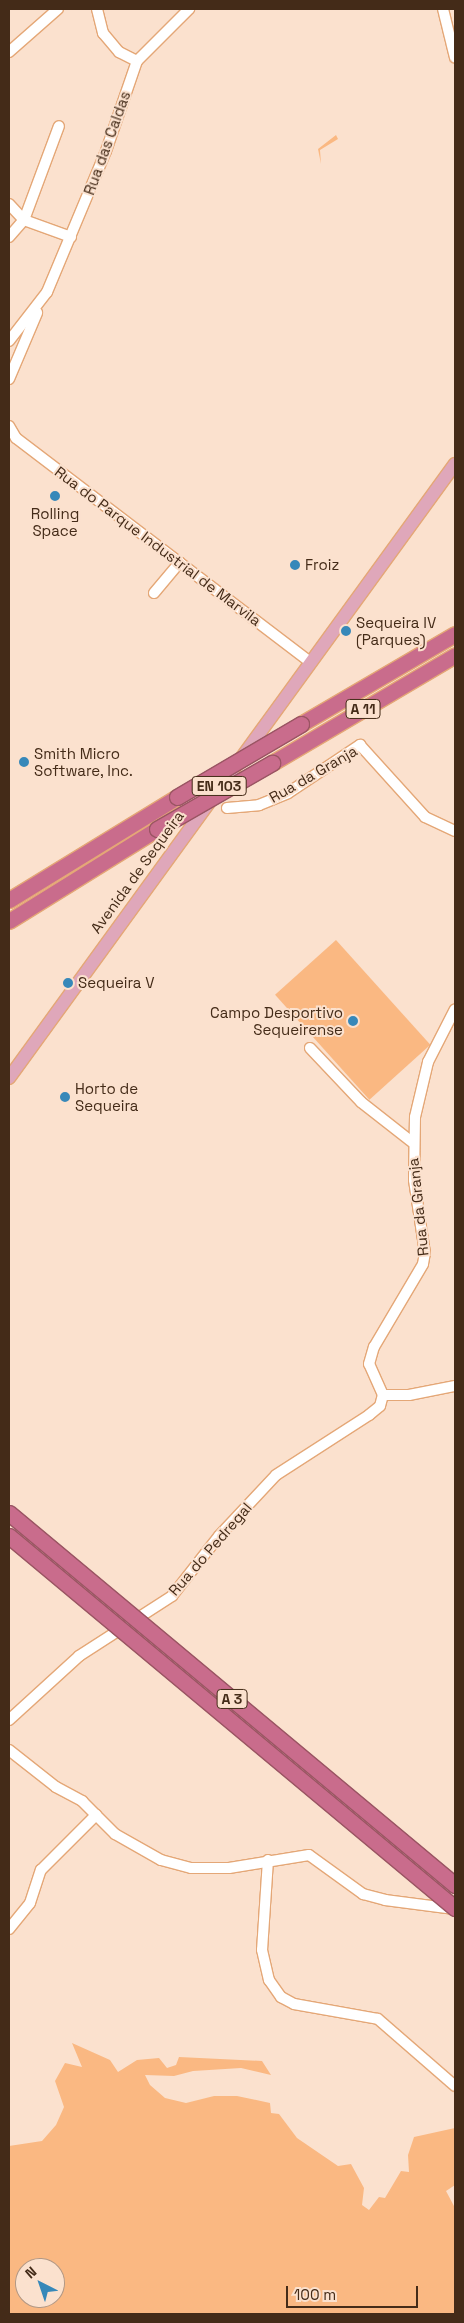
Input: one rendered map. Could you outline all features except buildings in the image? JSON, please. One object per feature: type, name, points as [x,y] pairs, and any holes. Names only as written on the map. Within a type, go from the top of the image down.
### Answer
[{"type":"highway","name":"A 11","points":[[9,900],[176,797],[455,634]]},
{"type":"highway","name":"A 11","points":[[9,922],[157,829],[455,655]]},
{"type":"highway","name":"A 3","points":[[9,1512],[455,1885]]},
{"type":"highway","name":"A 3","points":[[9,1536],[455,1908]]},
{"type":"main road","name":"EN 103","points":[[311,663],[455,464]]},
{"type":"main road","name":"Avenida de Sequeira","points":[[9,1078],[311,663]]},
{"type":"street","points":[[9,52],[58,9]]},
{"type":"street","points":[[97,9],[103,33],[119,52],[138,61]]},
{"type":"street","name":"Rua das Caldas","points":[[9,378],[72,237],[106,151],[138,61],[189,9]]},
{"type":"street","points":[[442,9],[455,58]]},
{"type":"street","points":[[9,237],[24,220],[58,126]]},
{"type":"street","points":[[9,204],[24,220],[72,237]]},
{"type":"street","name":"Rua das Caldas","points":[[11,338],[47,292]]},
{"type":"street","points":[[22,347],[11,338],[21,332],[27,337]]},
{"type":"street","name":"Rua do Parque Industrial de Marvila","points":[[9,426],[16,438],[311,663]]},
{"type":"street","points":[[154,593],[180,562]]},
{"type":"street","name":"Rua da Granja","points":[[227,808],[259,805],[288,793],[360,745],[425,817],[455,831]]},
{"type":"street","name":"Rua da Granja","points":[[384,1395],[370,1370],[370,1356],[423,1264],[426,1253],[414,1180],[412,1142],[428,1062],[455,1009]]},
{"type":"street","points":[[310,1048],[361,1102],[412,1142]]},
{"type":"street","points":[[384,1395],[409,1395],[455,1386]]},
{"type":"street","name":"Rua do Pedregal","points":[[9,1720],[79,1656],[172,1596],[219,1536],[276,1475],[369,1415],[380,1406],[384,1395]]},
{"type":"street","points":[[9,1750],[56,1787],[82,1801],[115,1834],[161,1860],[184,1866],[229,1868],[268,1860],[309,1855],[362,1894],[385,1900],[455,1908]]},
{"type":"street","points":[[9,1929],[30,1903],[41,1870],[96,1815]]},
{"type":"street","points":[[268,1860],[262,1950],[269,1980],[281,1997],[294,2004],[378,2019],[455,2086]]},
{"type":"shaded area","points":[[336,135],[338,139],[320,150],[321,164],[318,149]]},
{"type":"shaded area","name":"Campo Desportivo Sequeirense","points":[[336,940],[430,1045],[369,1100],[275,995]]},
{"type":"shaded area","points":[[72,2043],[110,2060],[118,2072],[137,2060],[159,2058],[167,2068],[176,2065],[179,2057],[262,2061],[271,2075],[241,2068],[193,2071],[174,2076],[145,2075],[150,2085],[165,2098],[186,2103],[214,2096],[237,2096],[270,2103],[271,2113],[279,2114],[297,2138],[338,2166],[351,2164],[364,2188],[362,2205],[369,2210],[379,2197],[385,2198],[401,2171],[409,2172],[408,2155],[414,2137],[455,2128],[455,2185],[446,2191],[455,2208],[455,2314],[9,2314],[9,2146],[42,2141],[56,2125],[64,2107],[55,2081],[65,2063],[82,2067]]},
{"type":"place","name":"Rolling Space","points":[[55,496]]},
{"type":"place","name":"Froiz","points":[[295,565]]},
{"type":"place","name":"Sequeira IV (Parques)","points":[[346,631]]},
{"type":"place","name":"Smith Micro Software, Inc.","points":[[24,762]]},
{"type":"place","name":"Sequeira V","points":[[68,983]]},
{"type":"place","name":"Campo Desportivo Sequeirense","points":[[353,1021]]},
{"type":"place","name":"Horto de Sequeira","points":[[65,1097]]}]
